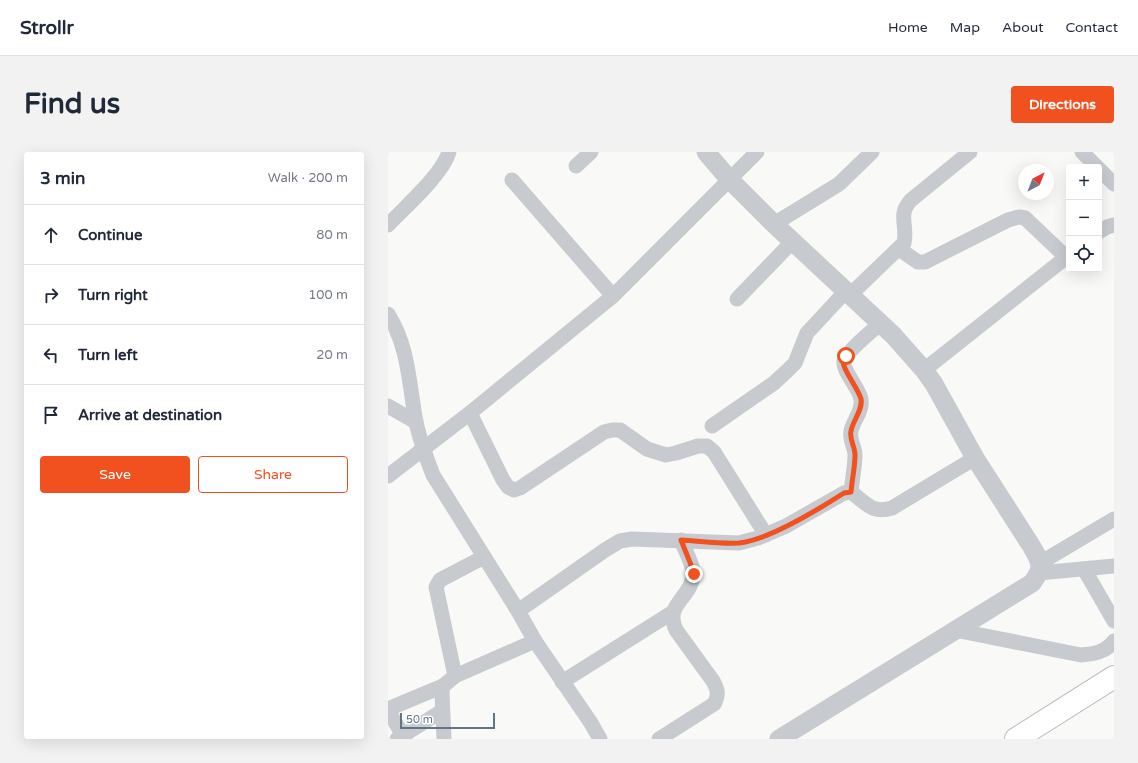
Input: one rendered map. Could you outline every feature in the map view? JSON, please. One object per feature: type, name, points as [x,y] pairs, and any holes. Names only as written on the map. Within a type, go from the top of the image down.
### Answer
[{"type":"highway","points":[[1016,739],[1114,677]]},
{"type":"street","points":[[388,225],[438,172],[449,152]]},
{"type":"street","points":[[576,166],[591,152]]},
{"type":"street","points":[[706,152],[729,179],[792,242],[893,335],[924,370],[934,384],[975,458],[1032,547],[1040,568]]},
{"type":"street","points":[[388,476],[470,414],[613,296],[757,152]]},
{"type":"street","points":[[774,224],[839,184],[872,152]]},
{"type":"street","points":[[712,426],[774,383],[795,363],[807,333],[848,293],[904,243],[906,235],[903,213],[905,206],[970,152]]},
{"type":"street","points":[[1082,152],[1094,164]]},
{"type":"street","points":[[1102,172],[1114,184]]},
{"type":"street","points":[[512,180],[613,296]]},
{"type":"street","points":[[899,249],[918,262],[925,262],[1008,220],[1019,217],[1024,218],[1066,254]]},
{"type":"street","points":[[1102,231],[1114,225]]},
{"type":"street","points":[[737,299],[792,242]]},
{"type":"street","points":[[924,370],[1066,258]]},
{"type":"street","points":[[388,314],[395,325],[406,354],[416,422],[423,450],[433,474],[535,641],[591,723],[600,739]]},
{"type":"street","points":[[851,492],[855,455],[854,446],[850,437],[851,430],[860,408],[861,400],[843,362],[851,351],[881,324]]},
{"type":"street","points":[[388,406],[416,422]]},
{"type":"street","points":[[470,414],[503,480],[508,487],[514,490],[520,488],[604,432],[612,430],[620,430],[647,449],[666,455],[698,446],[707,446],[714,452],[766,535]]},
{"type":"street","points":[[518,611],[620,541],[632,539],[739,543],[758,538],[786,526],[844,493],[851,492],[874,509],[883,510],[892,508],[975,458]]},
{"type":"street","points":[[779,739],[1032,583],[1040,568],[1114,519]]},
{"type":"street","points":[[562,682],[673,612],[692,584],[694,574],[681,540]]},
{"type":"street","points":[[455,676],[436,587],[440,580],[484,557]]},
{"type":"street","points":[[1040,568],[1084,569],[1114,566]]},
{"type":"street","points":[[1084,569],[1114,621]]},
{"type":"street","points":[[659,739],[714,704],[718,697],[717,689],[712,681],[676,630],[672,622],[673,612]]},
{"type":"street","points":[[955,630],[1081,655],[1096,653],[1110,646],[1114,640]]},
{"type":"street","points":[[442,711],[401,738],[388,709],[443,686],[455,676],[535,641]]},
{"type":"street","points":[[443,686],[442,711],[444,739]]},
{"type":"route","points":[[694,574],[681,540],[739,543],[758,538],[786,526],[844,493],[851,492],[855,455],[854,446],[850,437],[851,430],[860,408],[861,400],[843,362],[846,356]]}]
